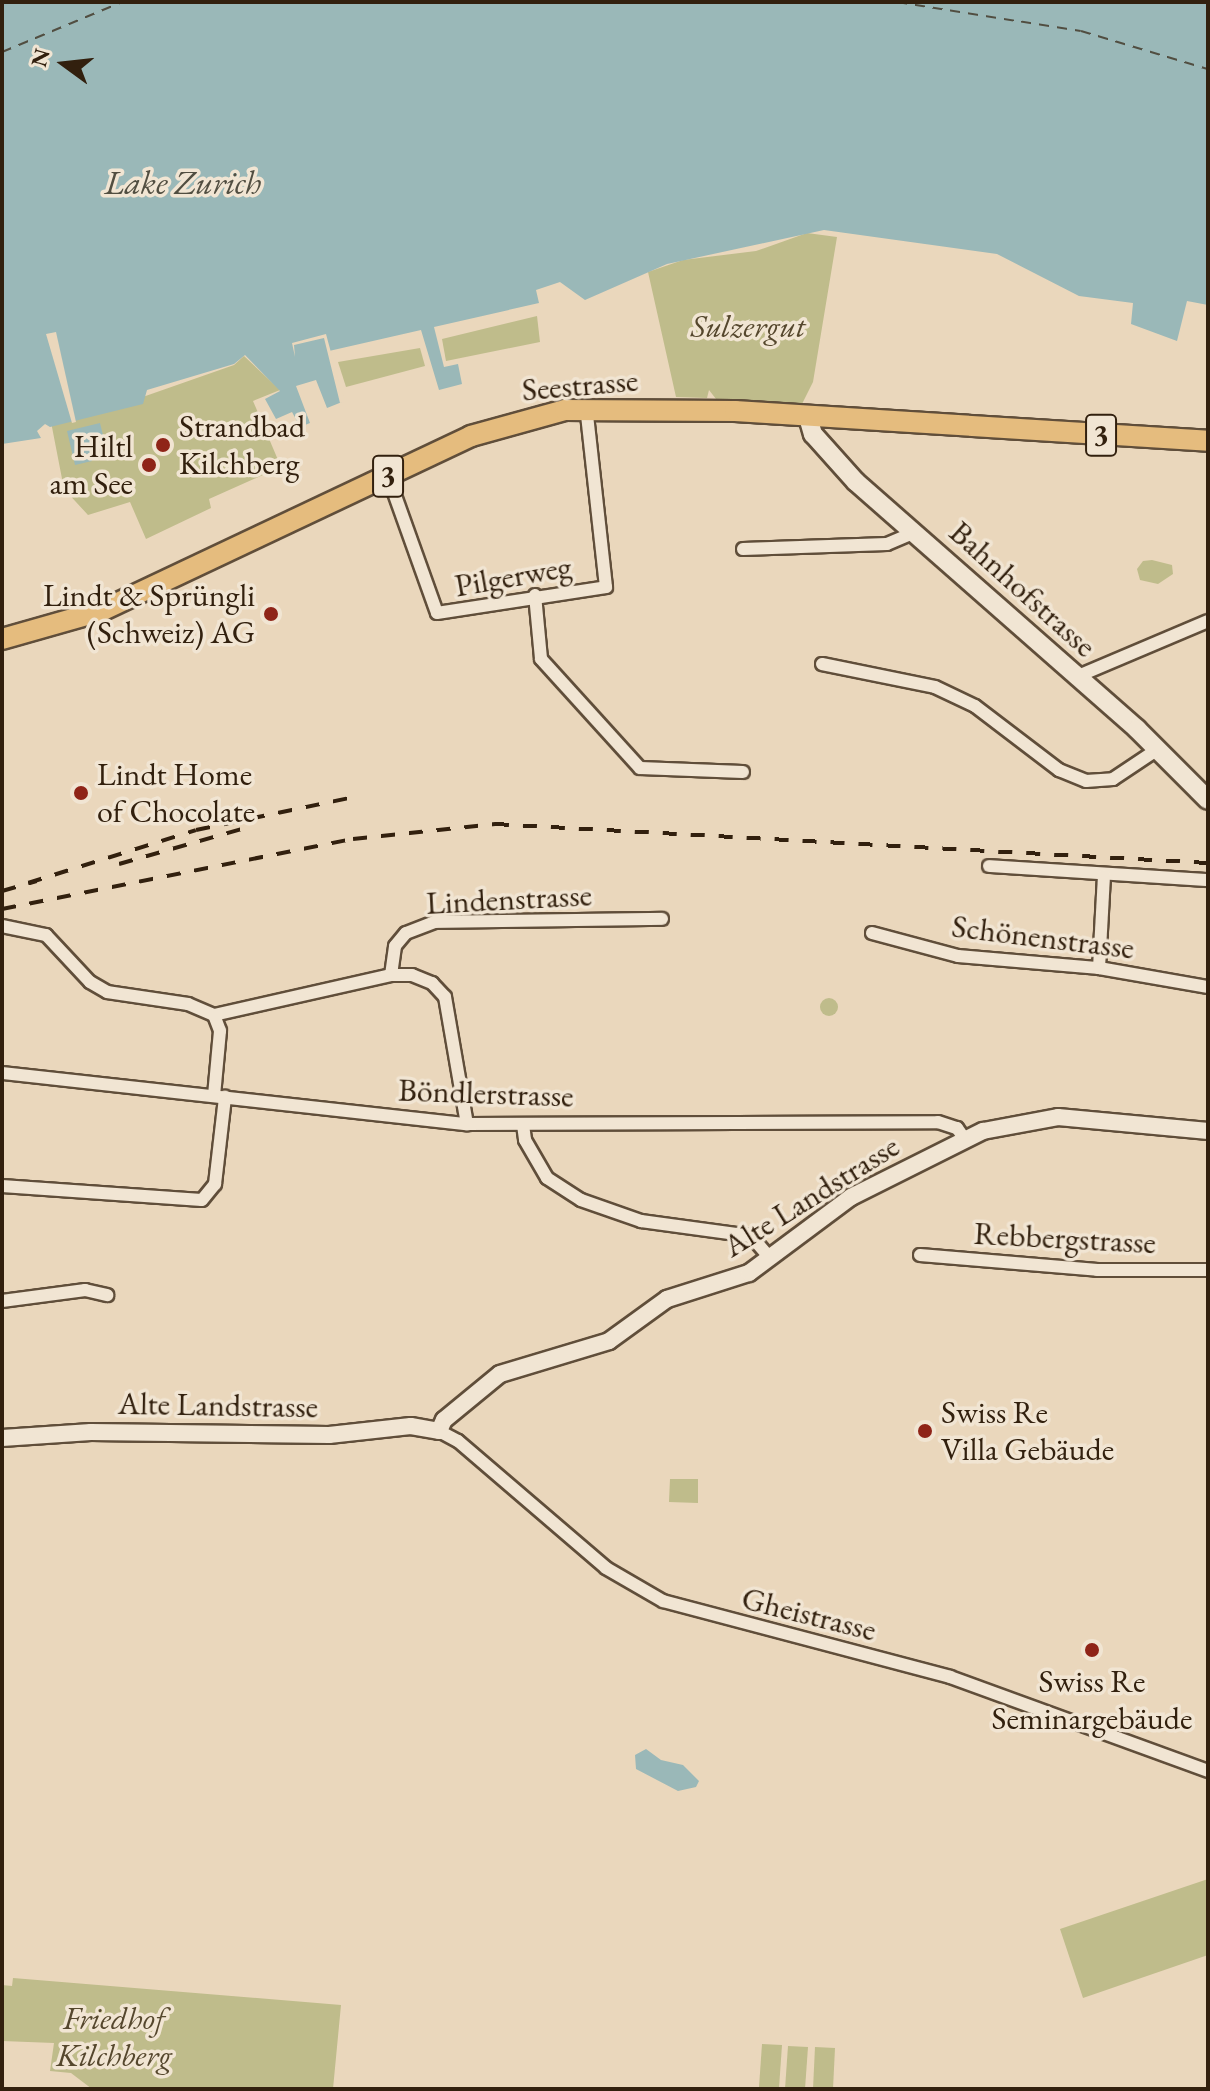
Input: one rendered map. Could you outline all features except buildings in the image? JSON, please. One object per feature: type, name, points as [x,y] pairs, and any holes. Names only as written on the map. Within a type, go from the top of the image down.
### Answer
[{"type":"main road","name":"Seestrasse","points":[[2,639],[101,611],[509,422],[586,407],[1208,441]]},
{"type":"main road","name":"Bahnhofstrasse","points":[[808,417],[813,434],[840,465],[1158,749],[1207,797]]},
{"type":"street","name":"Pilgerweg","points":[[388,476],[432,610],[447,615],[535,595],[606,587],[586,407]]},
{"type":"street","points":[[743,549],[887,544],[915,532]]},
{"type":"street","points":[[535,595],[541,659],[640,768],[743,772]]},
{"type":"street","points":[[1076,677],[1208,621]]},
{"type":"street","points":[[822,664],[935,687],[975,706],[1059,770],[1086,781],[1113,779],[1158,749]]},
{"type":"street","points":[[989,866],[1208,880]]},
{"type":"street","points":[[1099,968],[1104,875]]},
{"type":"street","name":"Lindenstrasse","points":[[391,975],[395,946],[406,933],[435,922],[662,919]]},
{"type":"street","points":[[2,926],[46,935],[90,982],[107,992],[188,1004],[214,1015],[391,975],[412,975],[432,983],[445,997],[467,1124]]},
{"type":"street","name":"Schönenstrasse","points":[[872,933],[958,956],[1099,968],[1208,987]]},
{"type":"street","points":[[2,1186],[202,1200],[215,1184],[220,1031],[214,1015]]},
{"type":"street","name":"Böndlerstrasse","points":[[2,1073],[467,1124],[938,1122],[957,1128],[964,1138]]},
{"type":"street","name":"Alte Landstrasse","points":[[2,1438],[91,1432],[329,1435],[411,1426],[439,1431],[444,1420],[500,1374],[609,1341],[667,1299],[749,1273],[851,1197],[964,1138],[994,1127],[1058,1117],[1208,1131]]},
{"type":"street","points":[[523,1125],[525,1140],[547,1178],[581,1200],[641,1221],[742,1233],[770,1258]]},
{"type":"street","name":"Rebbergstrasse","points":[[920,1255],[1097,1270],[1208,1270]]},
{"type":"street","points":[[2,1301],[85,1290],[107,1295]]},
{"type":"street","name":"Gheistrasse","points":[[439,1431],[458,1441],[606,1568],[663,1601],[950,1677],[1208,1771]]},
{"type":"green space","name":"Sulzergut","points":[[807,233],[837,237],[813,382],[802,404],[716,399],[709,390],[707,398],[676,397],[648,272],[683,260],[756,251]]},
{"type":"green space","points":[[537,316],[540,342],[446,361],[442,339]]},
{"type":"green space","points":[[420,348],[425,366],[346,387],[338,362]]},
{"type":"green space","name":"Strandbad Kilchberg","points":[[244,356],[280,390],[253,401],[281,467],[209,499],[211,508],[146,539],[130,502],[88,515],[64,489],[51,422],[137,399],[234,365]]},
{"type":"green space","points":[[1143,561],[1172,565],[1173,574],[1158,584],[1140,580],[1137,569]]},
{"type":"green space","points":[[829,998],[838,1007],[829,1016],[820,1007]]},
{"type":"green space","points":[[670,1479],[698,1479],[698,1503],[669,1502]]},
{"type":"green space","points":[[1208,1879],[1208,1955],[1083,1998],[1060,1929]]},
{"type":"green space","name":"Friedhof Kilchberg","points":[[13,1978],[341,2005],[333,2089],[92,2089],[71,2073],[50,2071],[54,2043],[2,2041],[2,1985],[12,1986]]},
{"type":"green space","points":[[762,2044],[782,2045],[779,2088],[759,2087]]},
{"type":"green space","points":[[788,2046],[808,2047],[805,2089],[785,2089]]},
{"type":"green space","points":[[815,2047],[835,2048],[833,2089],[813,2089]]},
{"type":"water","name":"Lake Zurich","points":[[2,2],[1208,2],[1208,305],[1187,301],[1177,341],[1131,324],[1133,303],[1079,296],[997,254],[824,230],[667,264],[585,300],[560,282],[536,290],[539,303],[434,327],[444,367],[458,364],[462,384],[439,390],[421,330],[329,351],[342,402],[327,408],[316,380],[296,386],[310,423],[300,427],[292,412],[276,419],[265,399],[280,391],[245,355],[234,364],[147,390],[143,404],[50,427],[45,424],[37,431],[41,438],[2,444]]},
{"type":"water","points":[[100,423],[105,443],[89,447],[92,461],[75,465],[67,431]]},
{"type":"water","points":[[646,1749],[661,1760],[683,1765],[699,1781],[696,1787],[678,1791],[636,1769],[635,1755]]},
{"type":"pier","points":[[56,332],[76,422],[72,423],[46,334]]},
{"type":"pier","points":[[326,334],[346,402],[340,403],[324,338],[294,345],[295,357],[292,343]]},
{"type":"ferry route","points":[[2,52],[122,2]]},
{"type":"ferry route","points":[[897,2],[1081,31],[1208,69]]},
{"type":"railway","points":[[28,883],[196,830],[349,798]]},
{"type":"railway","points":[[2,909],[353,839],[495,824],[1208,863]]},
{"type":"railway","points":[[119,864],[242,829]]},
{"type":"railway","points":[[2,891],[37,881]]},
{"type":"place","name":"Strandbad Kilchberg","points":[[163,445]]},
{"type":"place","name":"Hiltl am See","points":[[149,465]]},
{"type":"place","name":"Lindt & Sprüngli (Schweiz) AG","points":[[271,614]]},
{"type":"place","name":"Lindt Home of Chocolate","points":[[81,793]]},
{"type":"place","name":"Swiss Re Villa Gebäude","points":[[925,1431]]},
{"type":"place","name":"Swiss Re Seminargebäude","points":[[1092,1650]]}]
